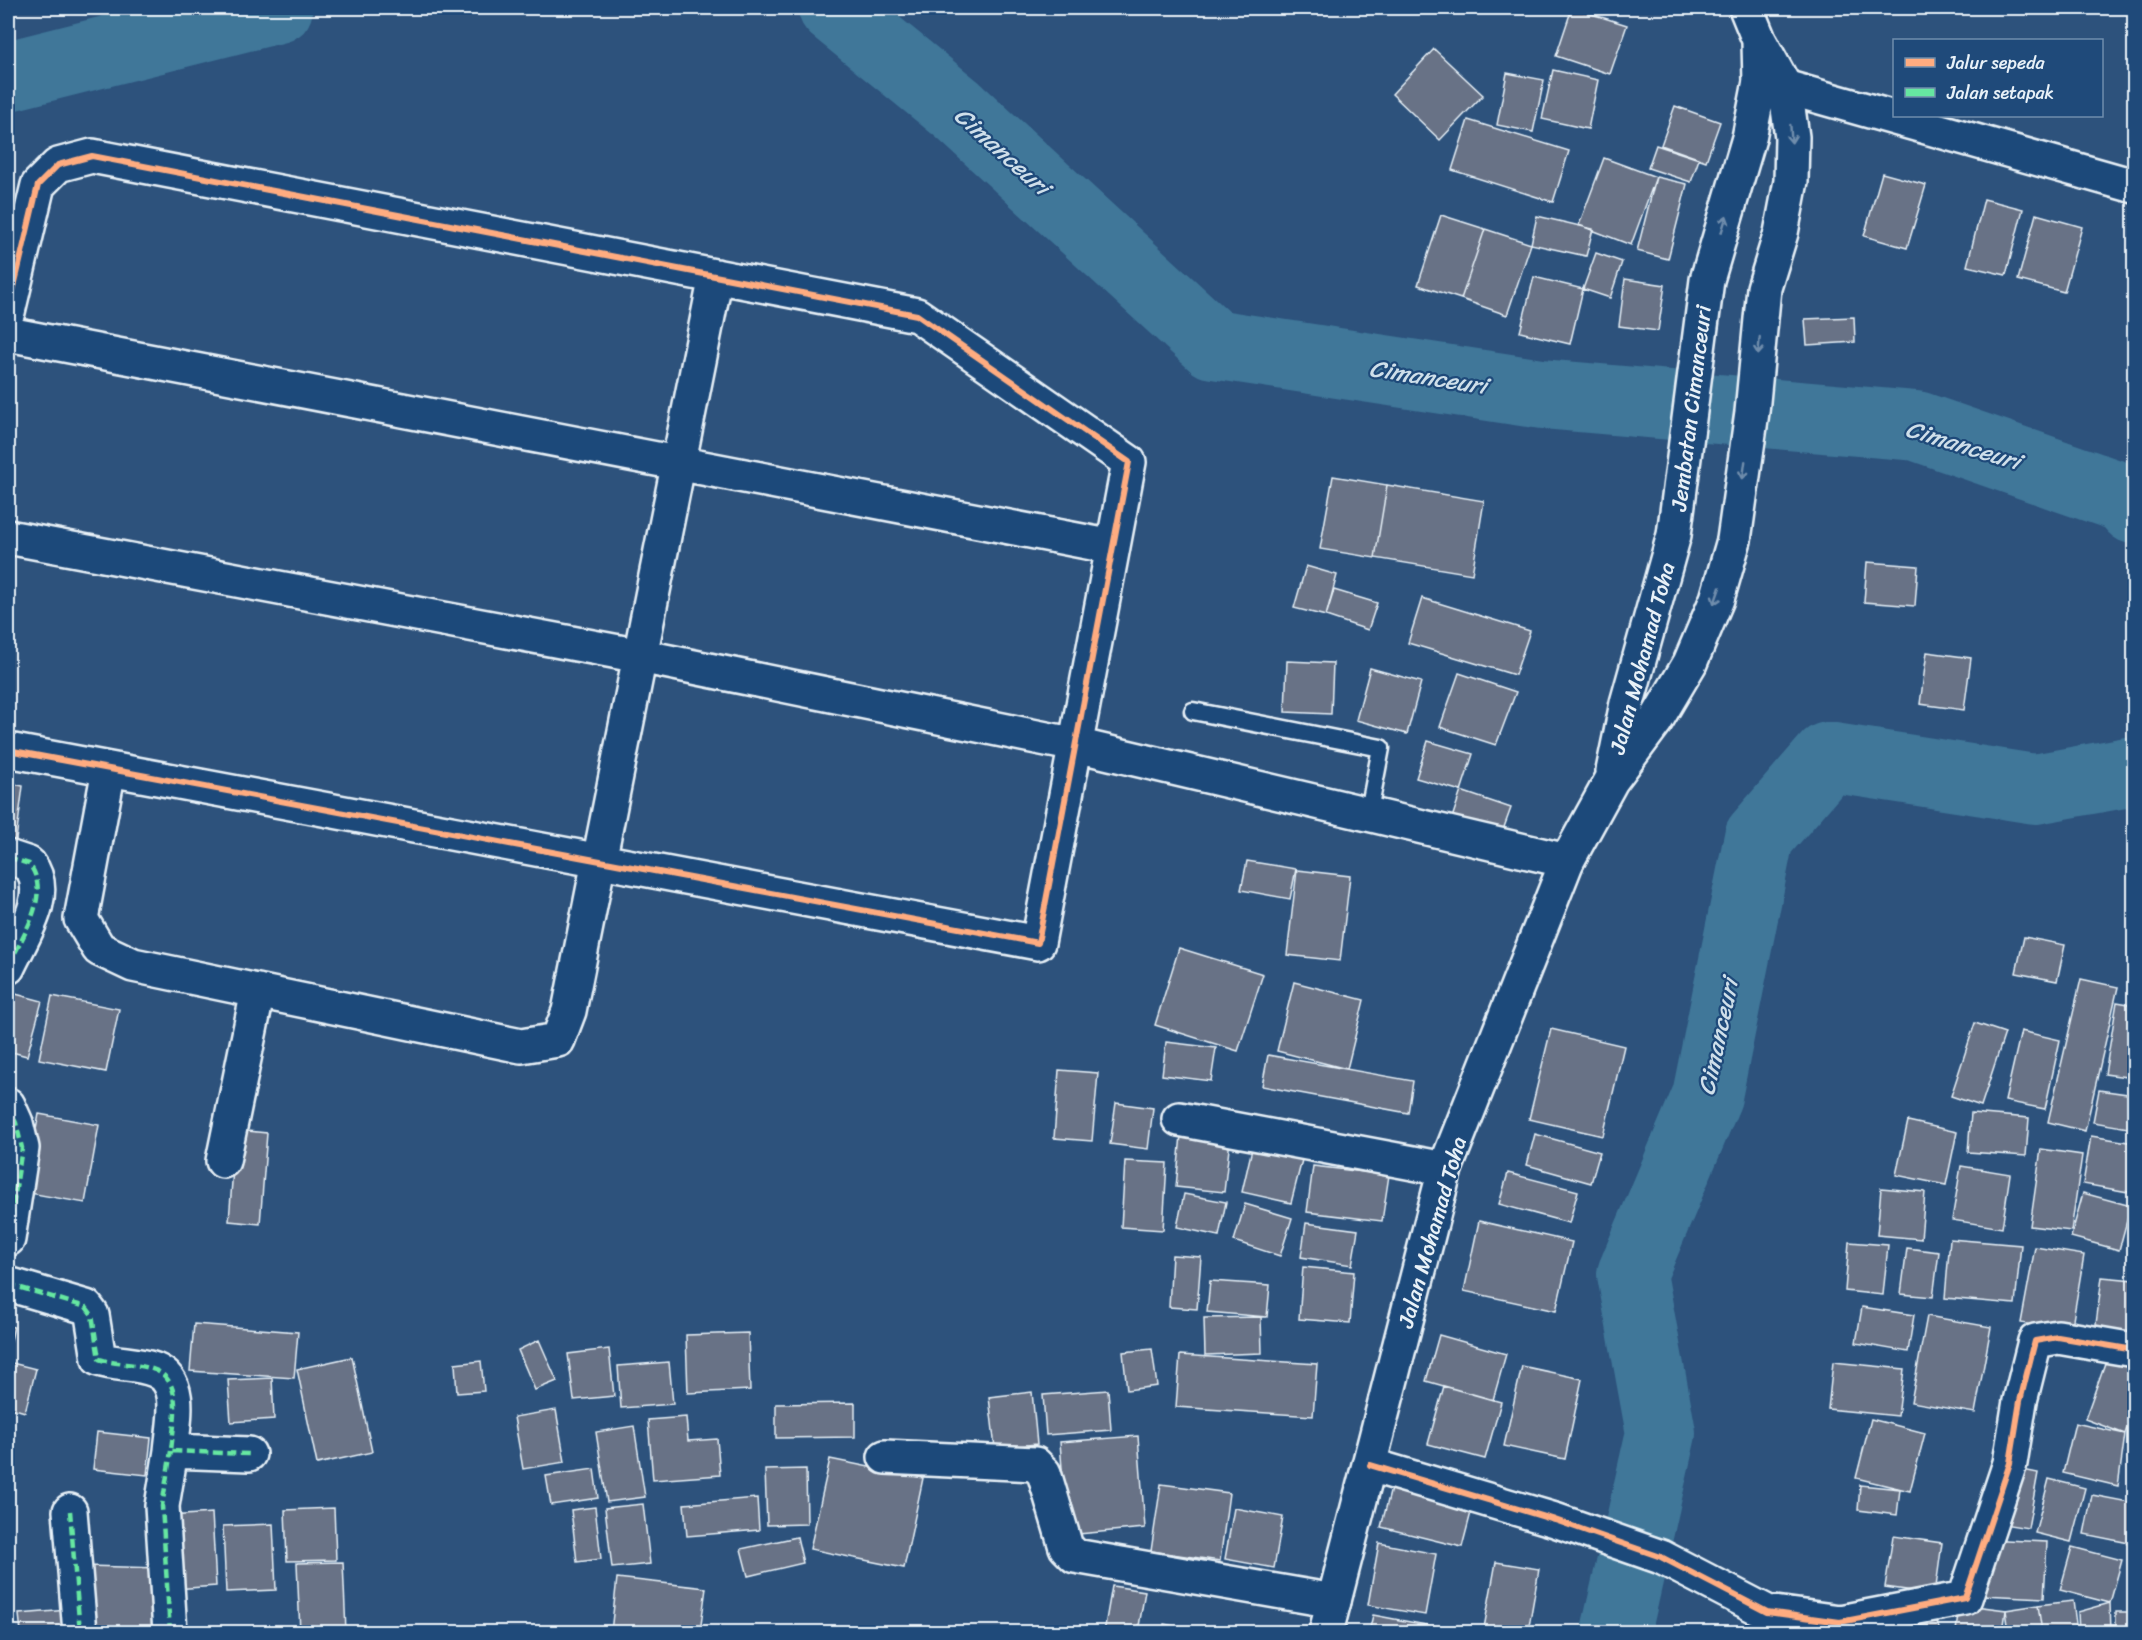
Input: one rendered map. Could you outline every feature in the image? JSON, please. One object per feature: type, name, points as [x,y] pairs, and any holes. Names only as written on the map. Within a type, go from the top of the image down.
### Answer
[{"type":"street","points":[[1746,8],[1760,40],[1772,85],[2134,186]]},
{"type":"street","name":"Jembatan Cimanceuri","points":[[1674,535],[1707,280],[1749,138],[1772,85]]},
{"type":"street","name":"Jalan Mohamad Toha","points":[[1326,1632],[1445,1169],[1568,861],[1611,781],[1655,722],[1690,663],[1717,599],[1734,540],[1752,412],[1764,288],[1781,233],[1791,181],[1792,137],[1772,85]]},
{"type":"street","points":[[8,312],[38,185],[58,165],[92,156],[917,315],[1129,462],[1038,943],[8,750]]},
{"type":"street","points":[[109,769],[81,920],[99,949],[133,965],[521,1046],[558,1040],[569,1011],[716,276]]},
{"type":"street","points":[[8,334],[1113,547]]},
{"type":"street","name":"Jalan Mohamad Toha","points":[[1611,781],[1627,703],[1674,535]]},
{"type":"street","points":[[8,537],[640,656],[1076,745],[1368,816],[1568,861]]},
{"type":"street","points":[[8,857],[29,864],[38,880],[38,893],[36,904],[8,967]]},
{"type":"street","points":[[223,1161],[258,991]]},
{"type":"street","points":[[8,1105],[20,1136],[21,1148],[8,1239]]},
{"type":"street","points":[[1179,1119],[1445,1169]]},
{"type":"street","points":[[8,1284],[86,1307],[92,1315],[99,1359],[155,1370],[169,1379],[174,1390],[171,1451],[162,1506],[170,1632]]},
{"type":"street","points":[[1370,1465],[1555,1520],[1661,1557],[1767,1612],[1840,1622],[1965,1598],[2010,1463],[2020,1401],[2035,1341],[2058,1337],[2134,1350]]},
{"type":"street","points":[[171,1451],[249,1454]]},
{"type":"street","points":[[885,1457],[1035,1464],[1044,1473],[1066,1547],[1075,1556],[1334,1601]]},
{"type":"street","points":[[70,1511],[80,1632]]},
{"type":"lane","points":[[1193,711],[1381,748],[1368,816]]},
{"type":"building","points":[[1572,8],[1627,25],[1610,74],[1556,56]]},
{"type":"building","points":[[1434,49],[1483,95],[1440,140],[1392,94]]},
{"type":"building","points":[[1553,70],[1598,80],[1588,129],[1542,119]]},
{"type":"building","points":[[1507,73],[1544,80],[1533,132],[1497,125]]},
{"type":"building","points":[[1675,106],[1720,122],[1706,161],[1661,145]]},
{"type":"building","points":[[1468,120],[1569,151],[1553,202],[1452,170]]},
{"type":"building","points":[[1656,145],[1699,159],[1691,182],[1648,168]]},
{"type":"building","points":[[1604,158],[1656,177],[1631,245],[1579,225]]},
{"type":"building","points":[[1882,173],[1926,185],[1907,248],[1864,236]]},
{"type":"building","points":[[1656,177],[1687,184],[1668,259],[1637,251]]},
{"type":"building","points":[[1984,199],[2023,209],[2006,275],[1967,266]]},
{"type":"building","points":[[2036,214],[2082,227],[2064,292],[2018,280]]},
{"type":"building","points":[[1441,215],[1485,229],[1461,299],[1418,285]]},
{"type":"building","points":[[1537,216],[1593,229],[1586,256],[1531,244]]},
{"type":"building","points":[[1485,229],[1531,244],[1507,315],[1461,299]]},
{"type":"building","points":[[1596,253],[1622,262],[1610,298],[1583,289]]},
{"type":"building","points":[[1534,277],[1583,289],[1570,344],[1520,332]]},
{"type":"building","points":[[1625,279],[1665,285],[1658,331],[1619,326]]},
{"type":"building","points":[[1854,317],[1855,342],[1807,345],[1805,319]]},
{"type":"building","points":[[1333,476],[1387,485],[1375,558],[1320,549]]},
{"type":"building","points":[[1387,485],[1484,501],[1472,574],[1375,558]]},
{"type":"building","points":[[1867,562],[1918,566],[1915,606],[1864,602]]},
{"type":"building","points":[[1306,566],[1337,575],[1326,616],[1294,608]]},
{"type":"building","points":[[1334,590],[1377,603],[1368,630],[1326,616]]},
{"type":"building","points":[[1422,598],[1530,631],[1515,675],[1408,643]]},
{"type":"building","points":[[1927,652],[1971,658],[1964,710],[1920,704]]},
{"type":"building","points":[[1287,661],[1333,663],[1331,714],[1285,712]]},
{"type":"building","points":[[1370,668],[1421,682],[1407,734],[1356,720]]},
{"type":"building","points":[[1459,673],[1516,692],[1496,745],[1440,727]]},
{"type":"building","points":[[1428,741],[1473,754],[1461,791],[1416,778]]},
{"type":"building","points":[[8,783],[23,786],[15,847],[8,846]]},
{"type":"building","points":[[1461,791],[1511,808],[1499,841],[1450,824]]},
{"type":"building","points":[[1247,861],[1296,869],[1290,899],[1241,890]]},
{"type":"building","points":[[1297,870],[1350,876],[1340,961],[1287,955]]},
{"type":"building","points":[[2024,937],[2065,945],[2057,981],[2016,973]]},
{"type":"building","points":[[1179,948],[1263,974],[1238,1051],[1155,1025]]},
{"type":"building","points":[[2081,979],[2118,987],[2085,1131],[2048,1122]]},
{"type":"building","points":[[1294,982],[1364,1000],[1347,1069],[1277,1051]]},
{"type":"building","points":[[12,993],[42,1001],[27,1056],[8,1051],[8,1008]]},
{"type":"building","points":[[52,996],[119,1009],[106,1072],[39,1059]]},
{"type":"building","points":[[2117,1002],[2134,1005],[2134,1078],[2105,1074]]},
{"type":"building","points":[[1975,1023],[2005,1033],[1981,1106],[1951,1096]]},
{"type":"building","points":[[1551,1029],[1624,1046],[1603,1136],[1529,1119]]},
{"type":"building","points":[[2021,1031],[2060,1040],[2045,1109],[2005,1101]]},
{"type":"building","points":[[1166,1042],[1216,1048],[1211,1081],[1162,1075]]},
{"type":"building","points":[[1268,1055],[1413,1081],[1408,1113],[1262,1086]]},
{"type":"building","points":[[1059,1070],[1098,1073],[1092,1141],[1054,1138]]},
{"type":"building","points":[[2099,1090],[2134,1095],[2128,1128],[2093,1122]]},
{"type":"building","points":[[1116,1103],[1153,1108],[1148,1149],[1110,1144]]},
{"type":"building","points":[[1971,1113],[2029,1118],[2026,1156],[1968,1152]]},
{"type":"building","points":[[39,1114],[99,1125],[85,1203],[24,1192]]},
{"type":"building","points":[[1908,1121],[1957,1132],[1946,1185],[1896,1175]]},
{"type":"building","points":[[236,1130],[267,1133],[260,1224],[229,1221]]},
{"type":"building","points":[[1535,1134],[1600,1152],[1591,1183],[1527,1165]]},
{"type":"building","points":[[1181,1135],[1230,1140],[1224,1192],[1176,1187]]},
{"type":"building","points":[[2091,1136],[2134,1143],[2134,1193],[2083,1184]]},
{"type":"building","points":[[1254,1140],[1304,1152],[1291,1203],[1242,1192]]},
{"type":"building","points":[[2041,1149],[2082,1155],[2071,1231],[2030,1226]]},
{"type":"building","points":[[1125,1161],[1167,1163],[1163,1230],[1121,1227]]},
{"type":"building","points":[[1313,1166],[1389,1175],[1382,1221],[1307,1212]]},
{"type":"building","points":[[1961,1166],[2010,1174],[2002,1228],[1952,1220]]},
{"type":"building","points":[[1508,1173],[1578,1191],[1569,1223],[1499,1204]]},
{"type":"building","points":[[1881,1188],[1925,1192],[1921,1239],[1877,1235]]},
{"type":"building","points":[[2083,1193],[2131,1206],[2119,1250],[2071,1237]]},
{"type":"building","points":[[1184,1194],[1226,1202],[1219,1236],[1177,1227]]},
{"type":"building","points":[[1245,1204],[1292,1218],[1280,1256],[1234,1241]]},
{"type":"building","points":[[1479,1221],[1572,1242],[1556,1311],[1464,1291]]},
{"type":"building","points":[[1306,1223],[1358,1230],[1352,1265],[1301,1257]]},
{"type":"building","points":[[1950,1239],[2021,1245],[2015,1304],[1945,1298]]},
{"type":"building","points":[[1849,1242],[1888,1245],[1883,1295],[1845,1291]]},
{"type":"building","points":[[2035,1247],[2084,1255],[2071,1332],[2021,1323]]},
{"type":"building","points":[[1907,1248],[1939,1252],[1933,1297],[1901,1294]]},
{"type":"building","points":[[1172,1255],[1201,1257],[1197,1309],[1169,1307]]},
{"type":"building","points":[[1303,1267],[1354,1272],[1350,1323],[1299,1319]]},
{"type":"building","points":[[2102,1277],[2134,1280],[2134,1336],[2095,1332]]},
{"type":"building","points":[[1210,1281],[1270,1285],[1267,1317],[1207,1312]]},
{"type":"building","points":[[1862,1307],[1914,1315],[1908,1352],[1856,1343]]},
{"type":"building","points":[[1927,1316],[1991,1327],[1975,1413],[1911,1402]]},
{"type":"building","points":[[1261,1317],[1262,1353],[1205,1355],[1204,1318]]},
{"type":"building","points":[[194,1324],[298,1332],[294,1378],[190,1371]]},
{"type":"building","points":[[8,1326],[14,1327],[8,1353]]},
{"type":"building","points":[[748,1333],[750,1390],[688,1393],[686,1335]]},
{"type":"building","points":[[1439,1335],[1506,1354],[1493,1400],[1426,1381]]},
{"type":"building","points":[[539,1340],[557,1381],[535,1390],[518,1350]]},
{"type":"building","points":[[609,1349],[614,1396],[574,1400],[568,1354]]},
{"type":"building","points":[[1152,1349],[1157,1386],[1127,1390],[1123,1352]]},
{"type":"building","points":[[2109,1352],[2134,1361],[2134,1408],[2125,1434],[2085,1419]]},
{"type":"building","points":[[1180,1355],[1317,1364],[1313,1416],[1176,1407]]},
{"type":"building","points":[[352,1357],[372,1452],[317,1464],[297,1369]]},
{"type":"building","points":[[481,1361],[484,1391],[457,1393],[455,1364]]},
{"type":"building","points":[[8,1362],[36,1369],[25,1412],[8,1407]]},
{"type":"building","points":[[669,1362],[673,1404],[621,1408],[618,1366]]},
{"type":"building","points":[[1833,1362],[1904,1369],[1898,1416],[1828,1409]]},
{"type":"building","points":[[1522,1366],[1582,1379],[1565,1459],[1504,1446]]},
{"type":"building","points":[[272,1378],[274,1419],[231,1422],[228,1380]]},
{"type":"building","points":[[1444,1386],[1501,1402],[1485,1459],[1428,1444]]},
{"type":"building","points":[[1108,1390],[1111,1430],[1046,1435],[1043,1395]]},
{"type":"building","points":[[1032,1392],[1037,1444],[995,1448],[989,1397]]},
{"type":"building","points":[[855,1403],[855,1437],[776,1438],[776,1404]]},
{"type":"building","points":[[556,1410],[565,1462],[523,1469],[514,1417]]},
{"type":"building","points":[[686,1417],[688,1441],[717,1439],[720,1475],[653,1480],[648,1420]]},
{"type":"building","points":[[1871,1419],[1925,1433],[1910,1491],[1856,1478]]},
{"type":"building","points":[[2075,1423],[2125,1434],[2118,1486],[2063,1473]]},
{"type":"building","points":[[634,1426],[645,1497],[607,1502],[596,1432]]},
{"type":"building","points":[[97,1432],[151,1438],[147,1475],[93,1469]]},
{"type":"building","points":[[1138,1436],[1145,1528],[1067,1535],[1060,1442]]},
{"type":"building","points":[[2134,1458],[2134,1490],[2129,1489]]},
{"type":"building","points":[[830,1459],[923,1478],[904,1568],[810,1549]]},
{"type":"building","points":[[2013,1468],[2038,1473],[2028,1528],[2003,1524]]},
{"type":"building","points":[[594,1469],[598,1498],[551,1505],[546,1476]]},
{"type":"building","points":[[806,1469],[807,1524],[767,1525],[765,1470]]},
{"type":"building","points":[[2049,1479],[2085,1488],[2071,1542],[2035,1533]]},
{"type":"building","points":[[1393,1481],[1474,1501],[1462,1547],[1381,1527]]},
{"type":"building","points":[[1161,1484],[1229,1493],[1220,1561],[1151,1551]]},
{"type":"building","points":[[1860,1485],[1900,1489],[1897,1515],[1858,1510]]},
{"type":"building","points":[[2092,1495],[2134,1503],[2134,1544],[2084,1534]]},
{"type":"building","points":[[757,1498],[759,1530],[687,1536],[684,1504]]},
{"type":"building","points":[[643,1504],[650,1564],[612,1568],[605,1508]]},
{"type":"building","points":[[595,1507],[601,1559],[577,1562],[571,1510]]},
{"type":"building","points":[[334,1508],[336,1560],[287,1561],[285,1510]]},
{"type":"building","points":[[1234,1508],[1283,1517],[1274,1568],[1225,1559]]},
{"type":"building","points":[[212,1513],[216,1586],[175,1589],[170,1516]]},
{"type":"building","points":[[273,1524],[276,1590],[226,1592],[223,1526]]},
{"type":"building","points":[[1893,1536],[1942,1543],[1935,1594],[1885,1587]]},
{"type":"building","points":[[797,1537],[803,1563],[748,1576],[741,1549]]},
{"type":"building","points":[[1985,1539],[2047,1542],[2044,1598],[1982,1595]]},
{"type":"building","points":[[1379,1543],[1436,1554],[1425,1615],[1368,1605]]},
{"type":"building","points":[[2072,1547],[2122,1560],[2110,1603],[2060,1590]]},
{"type":"building","points":[[343,1562],[346,1632],[300,1632],[297,1563]]},
{"type":"building","points":[[1496,1562],[1539,1569],[1528,1632],[1484,1628]]},
{"type":"building","points":[[86,1566],[159,1568],[156,1632],[83,1631]]},
{"type":"building","points":[[617,1578],[706,1588],[700,1632],[611,1632]]},
{"type":"building","points":[[1112,1586],[1145,1591],[1138,1632],[1104,1632]]},
{"type":"building","points":[[9,1592],[14,1632],[8,1632]]},
{"type":"building","points":[[2073,1601],[2077,1632],[2042,1632],[2038,1605]]},
{"type":"building","points":[[2110,1603],[2111,1632],[2079,1632],[2078,1612]]},
{"type":"building","points":[[1959,1604],[2006,1610],[2003,1632],[1956,1632]]},
{"type":"building","points":[[2038,1605],[2042,1632],[2009,1632],[2006,1610]]},
{"type":"building","points":[[68,1610],[70,1632],[21,1632],[19,1614]]},
{"type":"building","points":[[2116,1612],[2134,1612],[2134,1632],[2116,1632]]},
{"type":"building","points":[[1373,1615],[1463,1632],[1369,1632]]},
{"type":"building","points":[[1935,1615],[1940,1632],[1903,1632],[1901,1625]]},
{"type":"building","points":[[1164,1624],[1205,1632],[1162,1632]]},
{"type":"waterway","name":"Cimanceuri","points":[[8,76],[278,8]]},
{"type":"waterway","name":"Cimanceuri","points":[[833,8],[957,109],[1213,344],[1542,394],[1917,426],[2124,498],[2134,509]]},
{"type":"waterway","name":"Cimanceuri","points":[[1616,1632],[1661,1433],[1632,1274],[1707,1096],[1759,837],[1828,757],[2035,789],[2134,771]]},
{"type":"marked path","points":[[8,857],[29,864],[36,876],[38,889],[27,930],[8,967]]},
{"type":"marked path","points":[[8,1105],[16,1123],[22,1148],[8,1239]]},
{"type":"marked path","points":[[8,1284],[86,1307],[92,1315],[99,1359],[148,1368],[164,1376],[174,1394],[175,1417],[171,1451],[249,1454]]},
{"type":"marked path","points":[[170,1632],[162,1506],[171,1451]]},
{"type":"marked path","points":[[70,1511],[80,1632]]},
{"type":"cycle path","points":[[8,312],[38,185],[58,165],[92,156],[917,315],[1129,462],[1038,943],[8,750]]},
{"type":"cycle path","points":[[1370,1465],[1555,1520],[1661,1557],[1767,1612],[1840,1622],[1965,1598],[2010,1463],[2020,1401],[2035,1341],[2058,1337],[2134,1350]]}]
